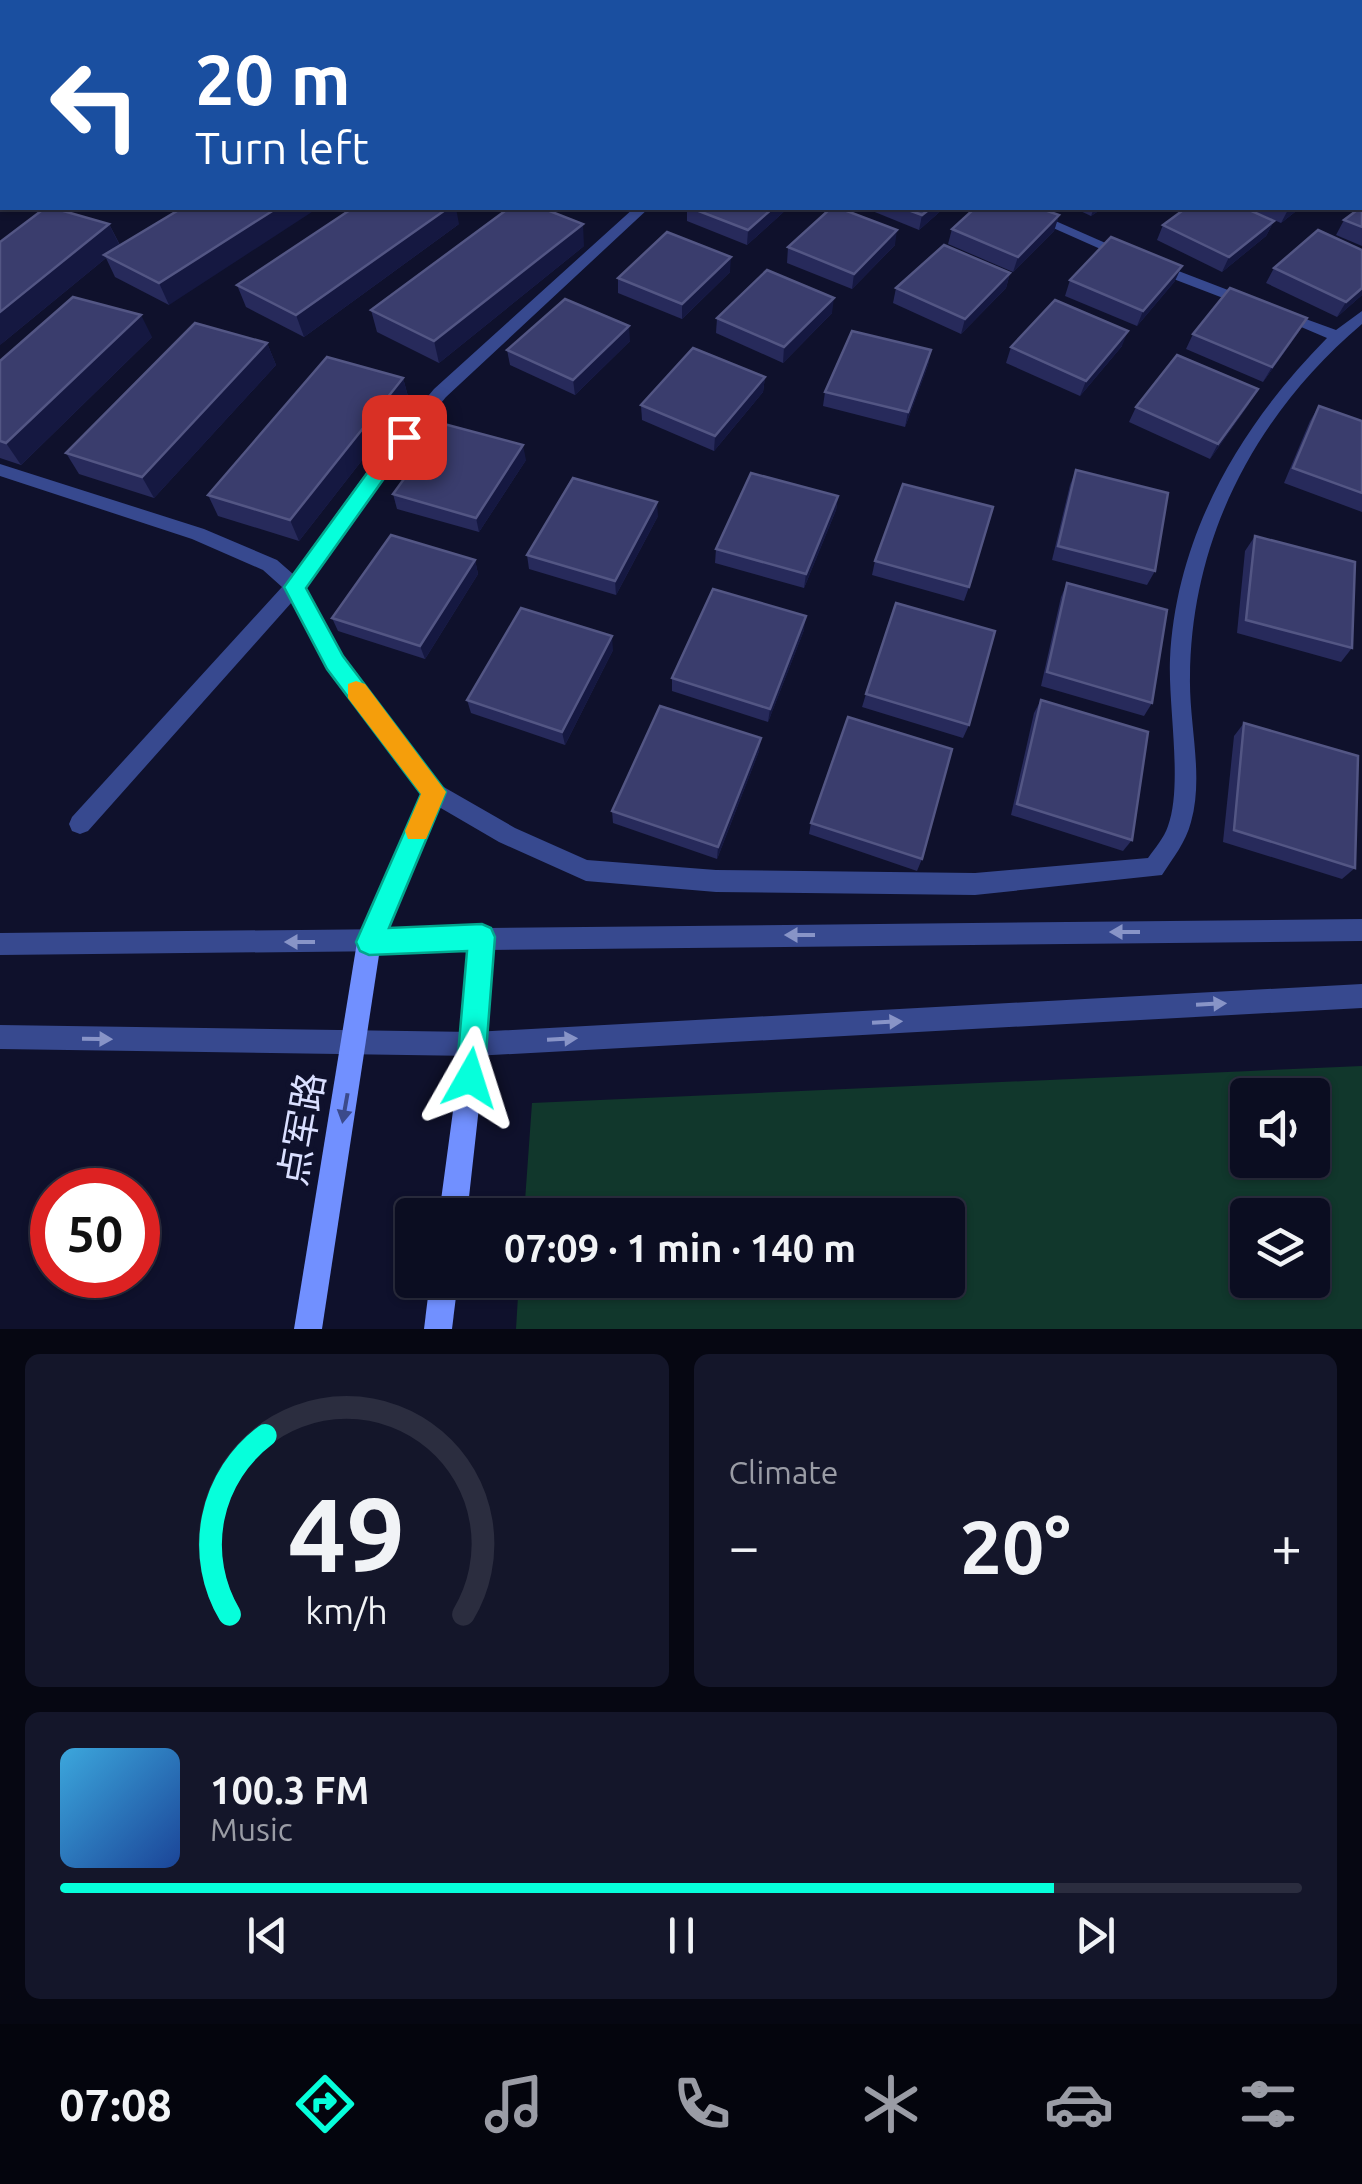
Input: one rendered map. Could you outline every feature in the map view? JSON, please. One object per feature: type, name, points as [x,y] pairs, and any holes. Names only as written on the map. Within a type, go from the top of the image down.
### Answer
[{"type":"main road","points":[[455,1198],[474,1044],[482,937]]},
{"type":"main road","name":"点军路","points":[[308,1329],[369,942]]},
{"type":"main road","points":[[438,1329],[442,1298]]},
{"type":"street","points":[[1020,210],[1335,335]]},
{"type":"street","points":[[80,824],[294,587],[385,459],[440,393],[638,211]]},
{"type":"street","points":[[0,470],[198,534],[270,565],[294,587],[335,663],[434,792],[508,836],[586,870],[716,882],[975,884],[1154,868],[1176,834],[1185,774],[1180,714],[1184,613],[1215,503],[1265,421],[1335,335],[1362,316]]},
{"type":"street","points":[[369,942],[434,792]]},
{"type":"street","points":[[0,944],[1362,930]]},
{"type":"street","points":[[0,1037],[474,1044],[1362,996]]},
{"type":"green space","points":[[1362,1066],[1362,1329],[516,1329],[518,1298],[965,1298],[965,1198],[525,1198],[532,1103]]},
{"type":"building","points":[[42,210],[60,210],[109,224],[0,312],[0,242]]},
{"type":"building","points":[[179,210],[274,210],[159,283],[104,255]]},
{"type":"building","points":[[350,210],[445,210],[296,315],[237,285]]},
{"type":"building","points":[[506,210],[547,210],[583,224],[434,341],[371,310]]},
{"type":"building","points":[[696,210],[771,210],[748,230]]},
{"type":"building","points":[[829,210],[844,210],[897,230],[854,274],[788,247]]},
{"type":"building","points":[[973,210],[1045,210],[1059,215],[1018,257],[952,229]]},
{"type":"building","points":[[1183,210],[1249,210],[1274,221],[1229,257],[1163,225]]},
{"type":"building","points":[[1357,210],[1362,210],[1362,227],[1344,220]]},
{"type":"building","points":[[1318,230],[1362,250],[1362,288],[1346,302],[1274,268]]},
{"type":"building","points":[[667,232],[731,257],[682,304],[618,278]]},
{"type":"building","points":[[1111,237],[1182,266],[1143,311],[1070,280]]},
{"type":"building","points":[[944,245],[1010,273],[965,319],[896,288]]},
{"type":"building","points":[[767,270],[834,298],[784,347],[717,318]]},
{"type":"building","points":[[1230,288],[1307,318],[1272,367],[1193,334]]},
{"type":"building","points":[[73,297],[141,315],[6,443],[0,441],[0,361]]},
{"type":"building","points":[[565,299],[629,326],[573,380],[507,350]]},
{"type":"building","points":[[1055,300],[1128,331],[1086,381],[1011,347]]},
{"type":"building","points":[[195,323],[267,343],[142,477],[66,453]]},
{"type":"building","points":[[852,331],[931,350],[908,412],[825,392]]},
{"type":"building","points":[[693,348],[765,377],[715,436],[641,405]]},
{"type":"building","points":[[1177,355],[1258,389],[1218,444],[1136,407]]},
{"type":"building","points":[[327,357],[403,378],[290,520],[208,495]]},
{"type":"building","points":[[1319,406],[1362,421],[1362,493],[1293,468]]},
{"type":"building","points":[[444,424],[523,445],[476,518],[393,494]]},
{"type":"building","points":[[1076,470],[1168,493],[1155,571],[1058,546]]},
{"type":"building","points":[[751,473],[838,496],[806,574],[716,549]]},
{"type":"building","points":[[573,478],[657,502],[615,581],[527,555]]},
{"type":"building","points":[[903,484],[993,507],[969,587],[875,561]]},
{"type":"building","points":[[391,535],[475,560],[420,646],[332,618]]},
{"type":"building","points":[[1255,536],[1355,562],[1352,648],[1246,620]]},
{"type":"building","points":[[1067,583],[1167,610],[1152,703],[1047,672]]},
{"type":"building","points":[[713,589],[806,616],[770,709],[672,678]]},
{"type":"building","points":[[896,603],[995,631],[969,725],[866,694]]},
{"type":"building","points":[[521,608],[612,636],[562,732],[467,700]]},
{"type":"building","points":[[1041,700],[1148,732],[1132,840],[1017,804]]},
{"type":"building","points":[[660,706],[761,738],[718,847],[612,811]]},
{"type":"building","points":[[848,717],[952,749],[922,859],[811,823]]},
{"type":"building","points":[[1244,723],[1358,756],[1355,868],[1234,830]]},
{"type":"slow traffic","points":[[356,691],[434,792],[417,831]]},
{"type":"route","points":[[404,437],[294,587],[335,663],[434,792],[369,942],[482,937],[470,1078]]}]
